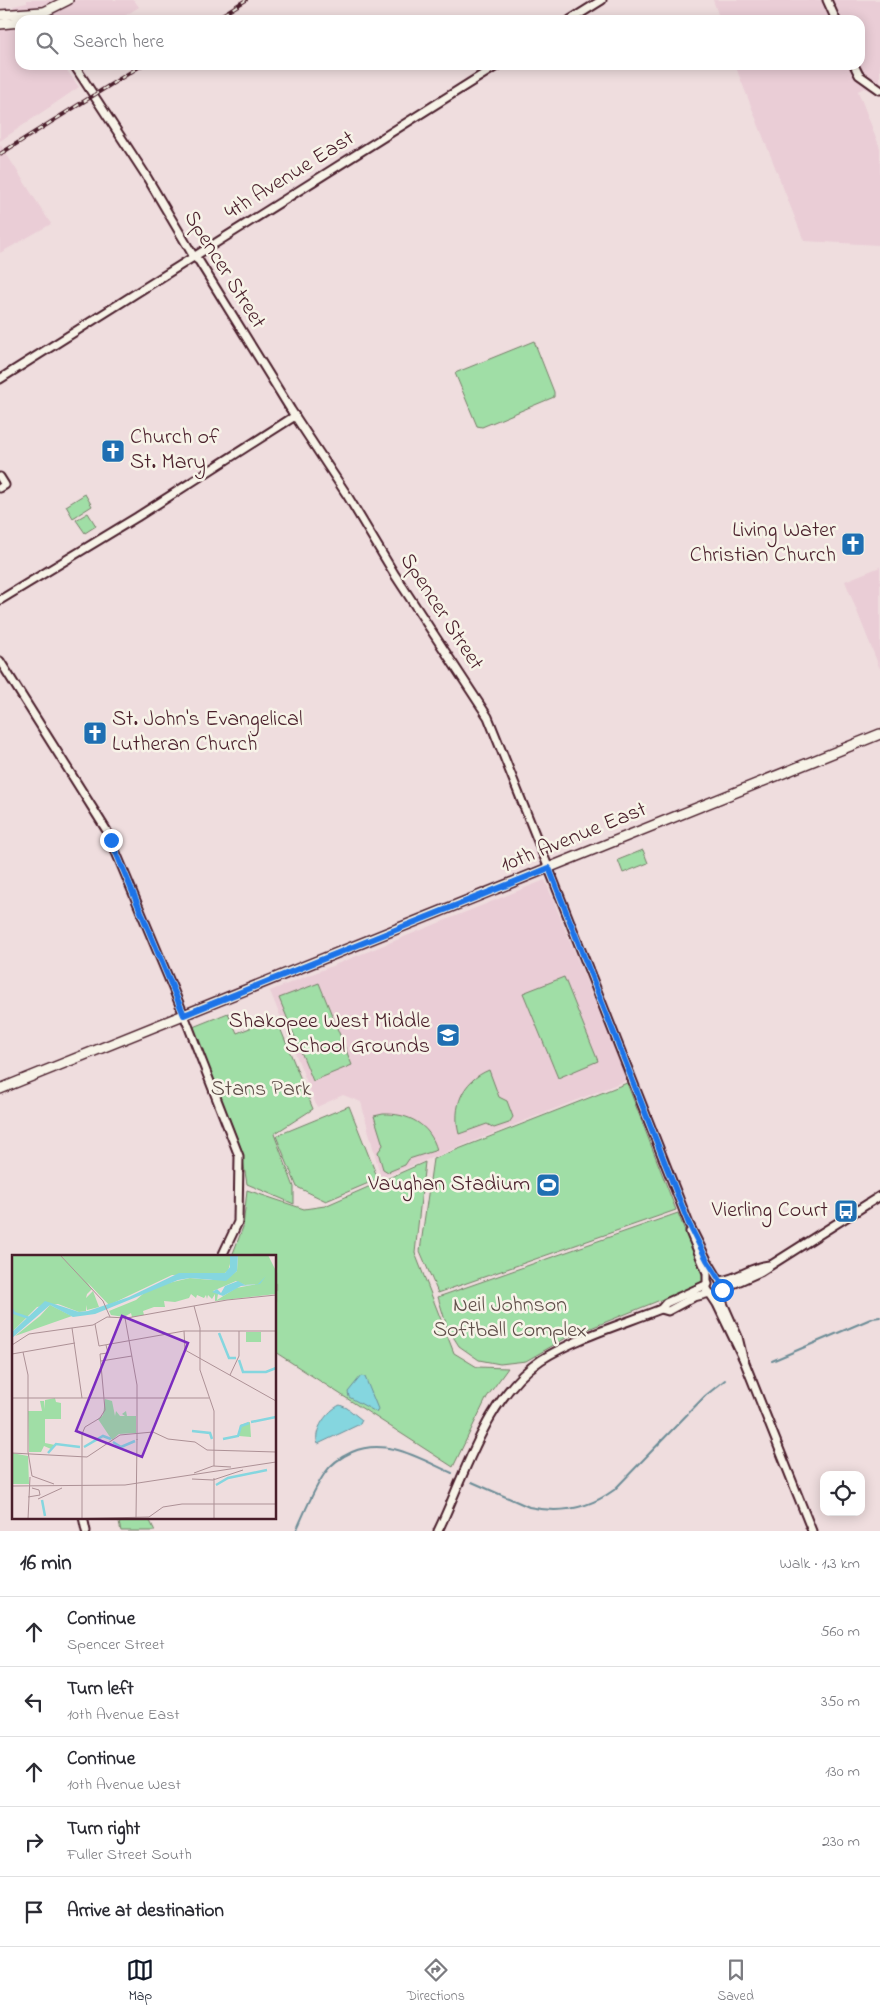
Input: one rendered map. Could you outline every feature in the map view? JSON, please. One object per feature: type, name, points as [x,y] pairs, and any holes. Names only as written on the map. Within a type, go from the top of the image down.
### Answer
[{"type":"main road","points":[[46,15],[68,0]]},
{"type":"main road","points":[[0,15],[15,15]]},
{"type":"main road","points":[[0,24],[15,22]]},
{"type":"main road","name":"10th Avenue East","points":[[0,1089],[880,734]]},
{"type":"street","points":[[578,15],[602,0]]},
{"type":"street","points":[[827,0],[834,15]]},
{"type":"street","name":"Spencer Street","points":[[77,70],[145,174],[194,257],[199,261],[295,416],[348,495],[395,575],[488,718],[689,1224],[720,1281]]},
{"type":"street","name":"4th Avenue East","points":[[0,379],[490,70]]},
{"type":"street","points":[[856,70],[859,75],[880,90]]},
{"type":"street","points":[[0,600],[137,517],[295,416]]},
{"type":"street","points":[[0,477],[2,486]]},
{"type":"street","points":[[0,661],[107,831],[184,1015],[239,1156],[238,1222],[222,1255]]},
{"type":"street","points":[[661,1309],[668,1311],[694,1297],[710,1293],[716,1295],[722,1290],[760,1272],[880,1196]]},
{"type":"street","name":"Spencer Street","points":[[689,1224],[691,1236],[707,1273],[708,1283]]},
{"type":"street","points":[[438,1531],[488,1422],[507,1392],[542,1360],[562,1348],[661,1309],[666,1303],[712,1280],[734,1279],[760,1266],[769,1265]]},
{"type":"street","points":[[720,1281],[722,1285],[722,1301],[738,1337],[743,1358]]},
{"type":"street","points":[[708,1283],[707,1290],[725,1319],[743,1358],[812,1531]]},
{"type":"street","points":[[83,1518],[86,1531]]},
{"type":"shaded area","points":[[27,0],[134,0],[139,7],[126,15],[16,15],[13,6],[27,3]]},
{"type":"shaded area","points":[[713,0],[880,0],[880,94],[864,88],[858,91],[880,148],[880,245],[804,241],[737,70],[865,70],[865,15],[718,15]]},
{"type":"shaded area","points":[[15,28],[15,70],[67,70],[79,87],[0,141],[0,30]]},
{"type":"shaded area","points":[[0,144],[51,224],[0,253]]},
{"type":"shaded area","points":[[880,567],[880,669],[845,581]]},
{"type":"shaded area","name":"Shakopee West Middle School Grounds","points":[[545,880],[627,1080],[381,1178],[361,1102],[343,1095],[317,1107],[270,991]]},
{"type":"green space","points":[[534,341],[554,392],[554,397],[482,427],[477,426],[455,373]]},
{"type":"green space","points":[[85,494],[92,506],[73,518],[66,506]]},
{"type":"green space","points":[[88,513],[96,526],[85,533],[76,520]]},
{"type":"green space","points":[[643,850],[648,863],[623,873],[618,860]]},
{"type":"green space","points":[[564,977],[598,1061],[558,1078],[523,993]]},
{"type":"green space","points":[[319,983],[352,1065],[313,1081],[279,998]]},
{"type":"green space","name":"Stans Park","points":[[228,1013],[237,1033],[276,1018],[313,1109],[274,1134],[294,1187],[294,1204],[247,1184],[241,1148],[193,1027]]},
{"type":"green space","points":[[489,1070],[499,1097],[507,1101],[513,1117],[509,1123],[494,1128],[487,1124],[459,1134],[457,1114],[461,1096],[472,1081]]},
{"type":"green space","name":"Vaughan Stadium","points":[[627,1083],[676,1210],[438,1293],[420,1251],[433,1159]]},
{"type":"green space","points":[[349,1106],[378,1179],[326,1201],[297,1187],[276,1136]]},
{"type":"green space","points":[[383,1114],[401,1116],[417,1122],[429,1133],[437,1150],[409,1159],[405,1165],[388,1172],[383,1169],[378,1152],[383,1145],[374,1116]]},
{"type":"green space","points":[[425,1162],[415,1253],[454,1353],[477,1367],[508,1368],[487,1397],[453,1467],[276,1353],[276,1255],[232,1255],[243,1227],[247,1190],[304,1209],[325,1206]]},
{"type":"green space","name":"Neil Johnson Softball Complex","points":[[678,1213],[705,1282],[566,1338],[526,1361],[500,1364],[479,1360],[459,1346],[447,1327],[438,1297]]},
{"type":"green space","points":[[127,1518],[148,1518],[155,1531],[121,1531],[119,1523]]},
{"type":"water","points":[[361,1376],[365,1377],[378,1409],[376,1412],[349,1397],[348,1392]]},
{"type":"water","points":[[340,1405],[362,1420],[360,1424],[318,1444],[317,1433],[322,1421]]},
{"type":"waterway","points":[[772,1361],[873,1318],[880,1317]]},
{"type":"waterway","points":[[472,1482],[529,1507],[540,1509],[563,1510],[594,1502],[614,1490],[705,1396],[725,1380]]},
{"type":"waterway","points":[[296,1531],[325,1473],[337,1461],[352,1452],[365,1448],[391,1448],[416,1456],[452,1473]]},
{"type":"railway","points":[[222,15],[246,0]]},
{"type":"railway","points":[[0,154],[134,70]]},
{"type":"place","name":"Church of St. Mary","points":[[113,451]]},
{"type":"place","name":"Living Water Christian Church","points":[[853,544]]},
{"type":"place","name":"St. John's Evangelical Lutheran Church","points":[[95,733]]},
{"type":"place","name":"Shakopee West Middle School Grounds","points":[[448,1035]]},
{"type":"place","name":"Vaughan Stadium","points":[[548,1185]]},
{"type":"place","name":"Vierling Court","points":[[846,1211]]},
{"type":"route","points":[[111,840],[184,1015],[549,868],[689,1224],[714,1273],[721,1282],[722,1290]]}]
